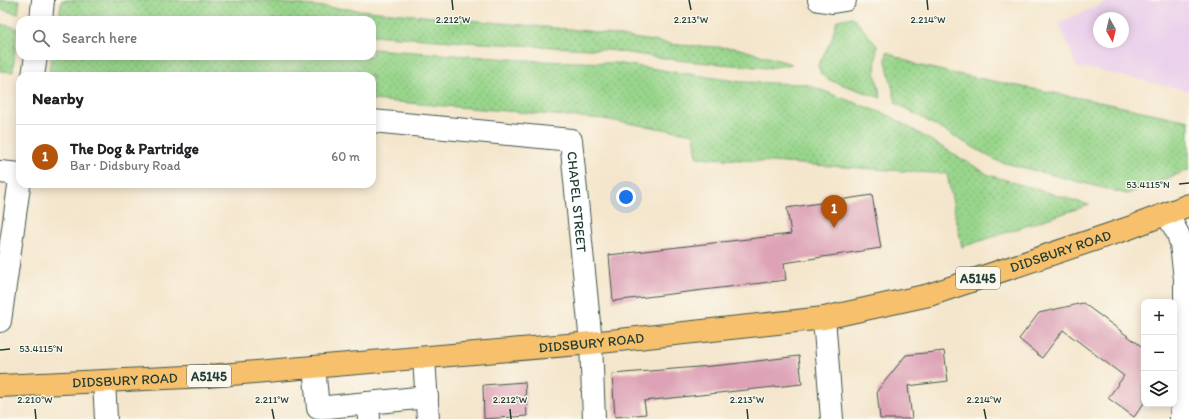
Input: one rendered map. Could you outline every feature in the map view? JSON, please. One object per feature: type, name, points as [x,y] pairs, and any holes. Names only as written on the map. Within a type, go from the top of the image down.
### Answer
[{"type":"main road","name":"A5145","points":[[1167,214],[1189,205]]},
{"type":"main road","name":"DIDSBURY ROAD","points":[[0,386],[208,376],[591,343],[824,318],[929,295],[1167,214]]},
{"type":"street","points":[[41,16],[43,0]]},
{"type":"street","points":[[818,0],[832,2],[845,0]]},
{"type":"street","points":[[34,72],[35,60]]},
{"type":"street","name":"CHAPEL STREET","points":[[376,121],[570,140],[591,343]]},
{"type":"street","points":[[0,172],[16,174]]},
{"type":"street","points":[[0,321],[19,188]]},
{"type":"street","points":[[1167,214],[1178,234],[1181,244],[1185,279],[1181,419]]},
{"type":"street","points":[[824,318],[832,419]]},
{"type":"street","points":[[591,343],[594,419]]},
{"type":"street","points":[[424,358],[428,419]]},
{"type":"street","points":[[314,367],[318,408],[369,411],[427,397]]},
{"type":"street","points":[[104,381],[106,419]]},
{"type":"shaded area","points":[[1110,0],[1189,0],[1189,91],[1092,69],[1077,68],[1059,23]]},
{"type":"green space","points":[[0,0],[20,0],[18,14],[0,9]]},
{"type":"green space","points":[[62,0],[249,0],[588,31],[678,45],[736,48],[792,64],[769,68],[684,61],[608,50],[376,35],[376,16],[59,16]]},
{"type":"green space","points":[[853,17],[877,46],[875,72],[881,98],[829,80],[821,74],[818,65],[831,41],[837,20]]},
{"type":"green space","points":[[0,24],[16,28],[16,39],[13,72],[0,71]]},
{"type":"green space","points":[[376,49],[538,61],[615,63],[742,82],[805,84],[890,116],[989,175],[1089,205],[962,247],[947,174],[697,157],[694,134],[603,119],[376,100],[376,72],[49,72],[51,60],[376,60]]},
{"type":"green space","points":[[887,52],[917,65],[952,73],[1189,121],[1189,170],[1127,194],[997,161],[896,103],[886,61]]},
{"type":"building","points":[[872,195],[881,248],[784,263],[786,280],[613,301],[609,255],[791,234],[787,208]]},
{"type":"building","points":[[1083,303],[1141,346],[1141,407],[1134,417],[1108,398],[1124,376],[1063,330],[1042,358],[1019,339],[1039,313]]},
{"type":"building","points":[[944,351],[948,381],[908,386],[912,419],[880,419],[877,391],[906,355]]},
{"type":"building","points":[[799,356],[802,384],[644,401],[646,414],[615,417],[612,374],[723,365]]},
{"type":"building","points":[[525,382],[527,416],[484,419],[483,385]]},
{"type":"place","name":"The Dog & Partridge","points":[[834,228]]}]
